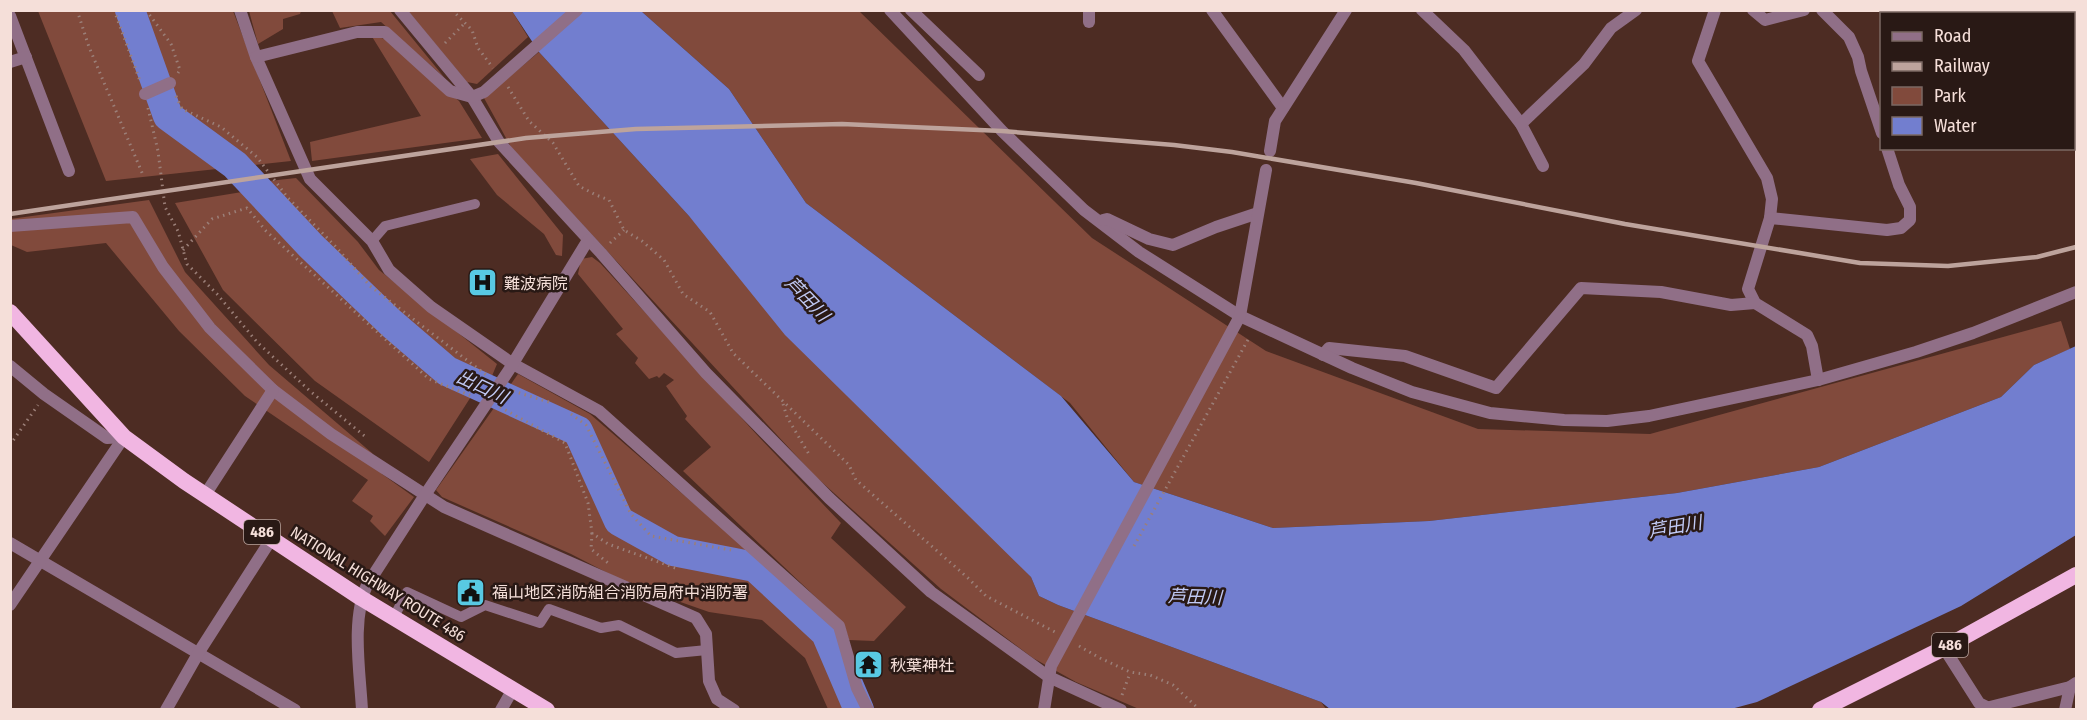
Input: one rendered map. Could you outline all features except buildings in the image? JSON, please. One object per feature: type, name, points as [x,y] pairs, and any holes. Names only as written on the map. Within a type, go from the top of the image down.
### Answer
[{"type":"highway","name":"NATIONAL HIGHWAY ROUTE 486","points":[[10,312],[124,437],[205,495],[361,598],[547,710]]},
{"type":"highway","name":"486","points":[[1820,710],[1944,648],[2076,575]]},
{"type":"street","points":[[240,10],[256,57],[310,179],[372,241],[389,270],[431,307],[511,367],[599,411],[839,626],[857,688],[868,710]]},
{"type":"street","points":[[400,10],[435,52],[478,95],[498,142],[706,374],[829,498],[931,592],[1050,672],[1119,709]]},
{"type":"street","points":[[256,57],[357,32],[385,32],[450,91],[478,95],[577,10]]},
{"type":"street","points":[[890,10],[1002,131],[1084,210],[1138,252],[1237,322],[1256,324],[1412,392],[1490,413],[1564,420],[1607,421],[1649,416],[1818,380],[1916,352],[1972,333],[2076,292]]},
{"type":"street","points":[[911,10],[979,75]]},
{"type":"street","points":[[1212,10],[1283,108]]},
{"type":"street","points":[[1270,151],[1275,121],[1346,10]]},
{"type":"street","points":[[1422,10],[1464,50],[1521,124],[1543,166]]},
{"type":"street","points":[[1521,124],[1584,64],[1611,28],[1635,10]]},
{"type":"street","points":[[1715,10],[1698,61],[1767,178],[1772,200],[1770,218],[1748,288],[1755,303],[1808,335],[1818,380]]},
{"type":"street","points":[[1753,10],[1765,20],[1804,10]]},
{"type":"street","points":[[1822,10],[1849,37],[1858,57],[1880,130]]},
{"type":"street","points":[[10,16],[69,171]]},
{"type":"street","points":[[10,62],[26,57]]},
{"type":"street","points":[[145,94],[170,83]]},
{"type":"street","points":[[1770,218],[1887,230],[1901,228],[1910,220],[1910,207],[1899,185],[1888,150]]},
{"type":"street","points":[[1044,710],[1050,672],[1237,322],[1266,170]]},
{"type":"street","points":[[1099,221],[1107,219],[1149,239],[1173,245],[1258,213]]},
{"type":"street","points":[[10,226],[133,217],[163,267],[210,328],[273,390],[331,434],[428,491],[444,507],[696,618],[706,634],[709,681],[717,699],[734,710]]},
{"type":"street","points":[[362,710],[358,626],[361,598],[367,585],[511,367],[588,240]]},
{"type":"street","points":[[1323,355],[1329,348],[1405,356],[1496,388],[1581,288],[1661,292],[1731,305],[1755,303]]},
{"type":"street","points":[[10,366],[107,438],[124,437]]},
{"type":"street","points":[[205,495],[273,390]]},
{"type":"street","points":[[10,605],[124,437]]},
{"type":"street","points":[[166,710],[199,652],[272,538]]},
{"type":"street","points":[[10,543],[295,710]]},
{"type":"street","points":[[1944,648],[1979,703],[1987,709],[2073,685]]},
{"type":"street","points":[[2065,710],[2073,685]]},
{"type":"street","points":[[501,710],[513,689]]},
{"type":"lane","points":[[372,241],[386,226],[475,204]]},
{"type":"lane","points":[[394,617],[407,592],[461,617],[485,605],[540,623],[549,609],[601,628],[619,625],[676,653],[707,650]]},
{"type":"path","points":[[77,10],[89,46],[144,175]]},
{"type":"path","points":[[114,10],[145,94],[158,151],[165,207],[178,231],[187,264],[217,294],[257,342],[310,391],[373,443]]},
{"type":"path","points":[[452,10],[472,30],[478,48],[500,76]]},
{"type":"path","points":[[435,52],[465,24]]},
{"type":"path","points":[[507,86],[529,121],[553,143],[579,186],[609,200],[624,230],[642,241],[664,260],[682,294],[710,312],[733,353],[849,465],[856,480],[986,596],[1062,636]]},
{"type":"path","points":[[183,250],[212,219],[247,208],[266,231],[429,379],[477,398]]},
{"type":"path","points":[[1131,551],[1256,324]]},
{"type":"path","points":[[10,446],[45,394]]},
{"type":"path","points":[[499,407],[565,443],[588,503],[592,533],[608,544],[678,569]]},
{"type":"path","points":[[1072,642],[1130,672],[1150,675],[1173,685],[1198,709]]},
{"type":"path","points":[[1075,654],[1080,644]]},
{"type":"path","points":[[1119,709],[1130,672]]},
{"type":"green space","points":[[38,11],[233,11],[291,161],[106,181]]},
{"type":"green space","points":[[249,11],[301,11],[300,14],[283,19],[283,29],[258,44]]},
{"type":"green space","points":[[332,11],[390,11],[444,77],[381,22],[340,28]]},
{"type":"green space","points":[[408,11],[512,11],[528,37],[477,84],[467,82]]},
{"type":"green space","points":[[641,11],[859,11],[1092,238],[1266,351],[1478,429],[1650,434],[2061,321],[2070,349],[2034,365],[2001,397],[1819,467],[1677,493],[1429,521],[1273,528],[1134,482],[1070,403],[806,203],[729,89]]},
{"type":"green space","points":[[371,35],[385,39],[459,101],[482,138],[312,161],[310,142],[421,116]]},
{"type":"green space","points":[[539,52],[689,216],[1031,577],[1039,596],[1321,702],[1326,709],[1139,709],[1076,682],[1033,658],[941,589],[815,476],[511,147],[484,98]]},
{"type":"green space","points":[[498,154],[563,235],[562,256],[556,255],[544,234],[497,195],[470,159]]},
{"type":"green space","points":[[296,178],[358,242],[379,270],[497,364],[489,383],[447,362],[382,305],[260,182]]},
{"type":"green space","points":[[248,191],[389,335],[474,392],[429,462],[315,381],[223,290],[175,203]]},
{"type":"green space","points":[[149,200],[185,272],[269,365],[372,453],[382,474],[414,497],[385,536],[370,521],[373,516],[352,501],[368,480],[245,396],[179,331],[106,243],[27,252],[11,245],[10,219]]},
{"type":"green space","points":[[592,257],[841,523],[831,538],[906,607],[874,641],[849,640],[844,624],[683,471],[711,447],[685,419],[687,416],[666,386],[674,380],[664,373],[659,378],[657,376],[649,379],[635,363],[638,358],[616,334],[623,329],[578,274],[581,259]]},
{"type":"green space","points":[[518,374],[590,414],[834,628],[863,709],[828,709],[805,658],[762,620],[709,612],[629,584],[571,554],[442,497],[436,490]]},
{"type":"water","name":"芦田川","points":[[512,11],[641,11],[729,89],[806,203],[1061,396],[1134,482],[1273,528],[1429,521],[1677,493],[1819,467],[2001,397],[2034,365],[2076,346],[2076,535],[1961,606],[1757,702],[1731,709],[1330,709],[1321,702],[1039,596],[1031,577],[785,335],[689,216],[539,52]]},
{"type":"waterway","name":"出口川","points":[[130,10],[168,116],[235,165],[311,246],[391,323],[447,371],[578,431],[619,521],[673,551],[755,567],[826,633],[859,710]]},
{"type":"railway","points":[[10,214],[526,138],[636,129],[842,124],[1002,131],[1232,152],[1416,183],[1625,224],[1860,263],[1948,266],[2037,257],[2076,247]]},
{"type":"place","name":"難波病院","points":[[483,283]]},
{"type":"place","name":"福山地区消防組合消防局府中消防署","points":[[471,592]]},
{"type":"place","name":"秋葉神社","points":[[869,665]]}]
